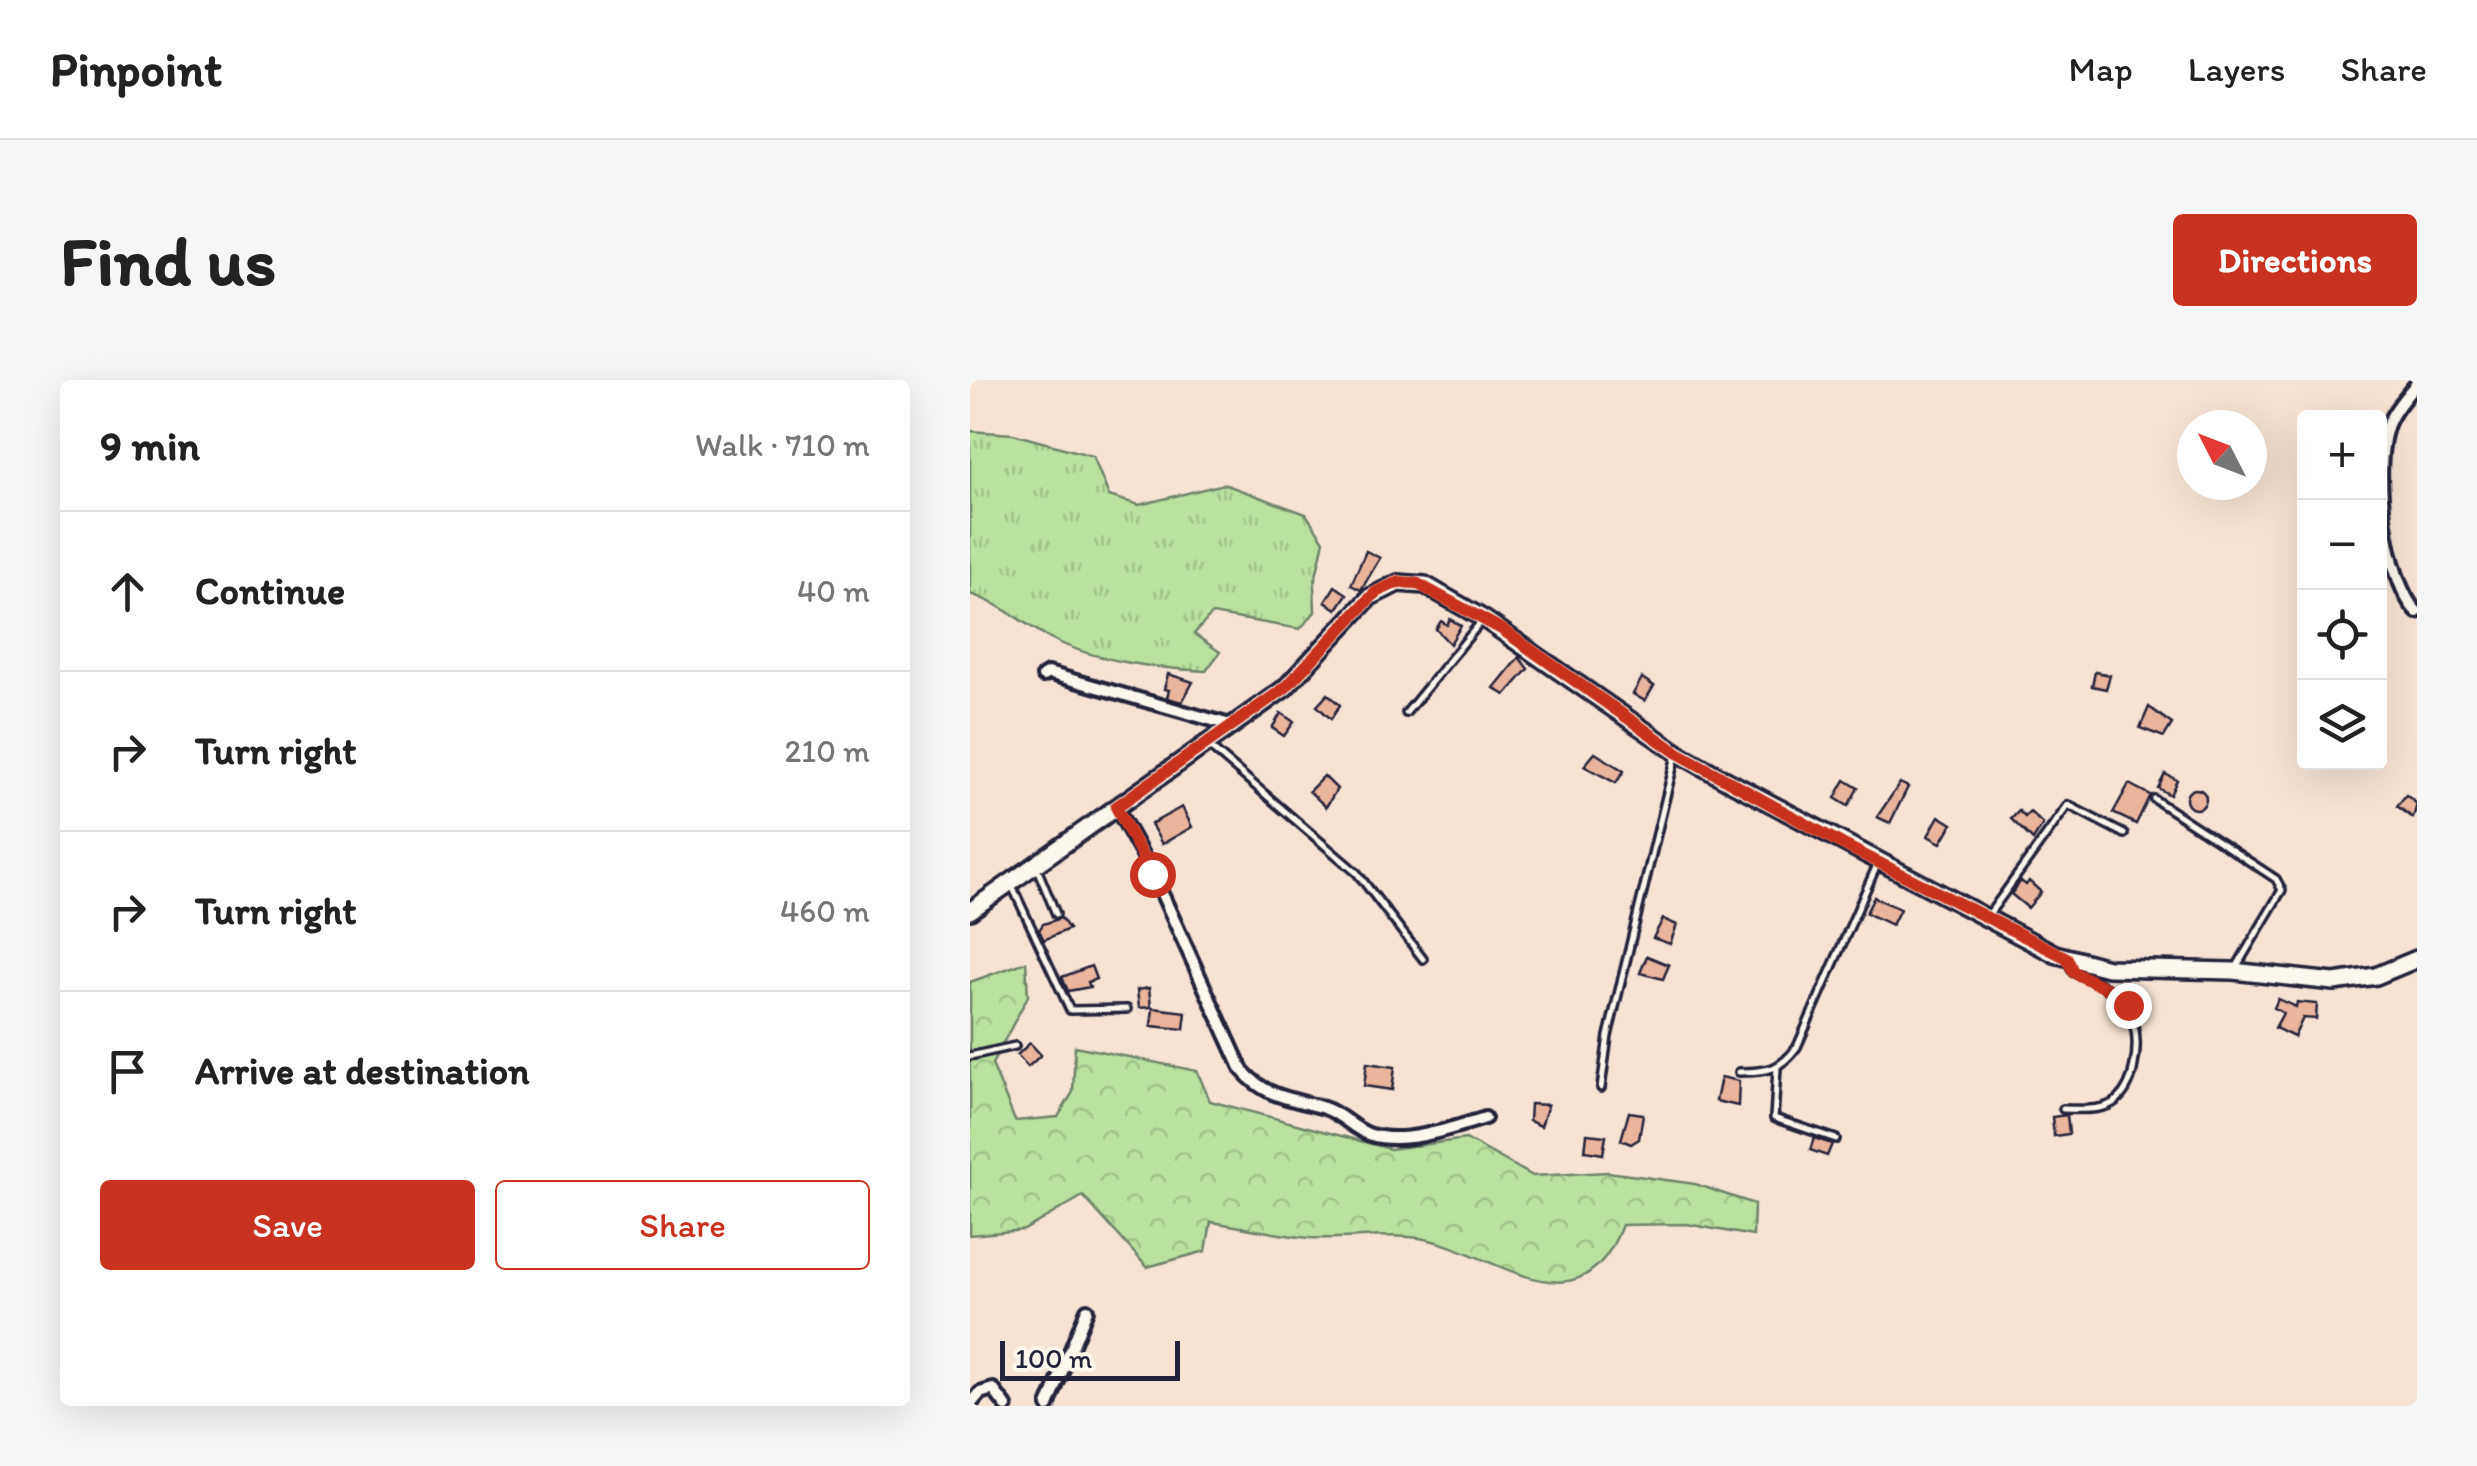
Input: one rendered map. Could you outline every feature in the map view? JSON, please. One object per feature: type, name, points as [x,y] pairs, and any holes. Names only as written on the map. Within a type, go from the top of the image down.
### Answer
[{"type":"street","points":[[2417,383],[2389,422],[2383,480],[2391,568],[2400,591],[2417,612]]},
{"type":"street","points":[[970,912],[1285,688],[1370,597],[1390,584],[1425,585],[1484,619],[1676,752],[1986,919],[2067,958],[2129,970],[2233,972],[2348,981],[2376,976],[2417,959]]},
{"type":"street","points":[[1050,675],[1230,725]]},
{"type":"street","points":[[1116,807],[1152,874],[1242,1070],[1258,1088],[1292,1102],[1325,1108],[1367,1134],[1386,1137],[1446,1130],[1485,1118]]},
{"type":"street","points":[[1048,1406],[1087,1310]]},
{"type":"street","points":[[970,1405],[980,1393],[993,1389],[1006,1406]]},
{"type":"lane","points":[[1406,713],[1484,619]]},
{"type":"lane","points":[[1204,742],[1357,873],[1423,959]]},
{"type":"lane","points":[[1600,1088],[1608,1036],[1662,824],[1676,752]]},
{"type":"lane","points":[[2154,799],[2276,879],[2282,890],[2233,972]]},
{"type":"lane","points":[[1986,919],[2068,804],[2124,834]]},
{"type":"lane","points":[[1740,1072],[1784,1065],[1810,1024],[1878,862]]},
{"type":"lane","points":[[1035,865],[1056,914]]},
{"type":"lane","points":[[1011,883],[1070,1010],[1127,1009]]},
{"type":"lane","points":[[2063,1110],[2096,1109],[2115,1102],[2127,1089],[2138,1048],[2136,1023],[2128,1005],[2118,994],[2073,972],[2067,958]]},
{"type":"lane","points":[[970,1056],[1015,1046]]},
{"type":"lane","points":[[1777,1068],[1774,1118],[1836,1139]]},
{"type":"green space","points":[[970,431],[1013,434],[1093,456],[1109,496],[1139,505],[1224,484],[1306,514],[1324,541],[1314,585],[1315,612],[1300,629],[1212,614],[1194,634],[1220,652],[1206,671],[1108,658],[1052,639],[970,594]]},
{"type":"green space","points":[[1026,962],[1028,996],[992,1064],[1015,1121],[1058,1117],[1073,1092],[1075,1046],[1197,1071],[1210,1101],[1390,1149],[1466,1139],[1533,1176],[1608,1172],[1695,1184],[1754,1204],[1753,1236],[1687,1224],[1622,1225],[1604,1258],[1583,1276],[1559,1282],[1532,1278],[1419,1238],[1310,1238],[1211,1222],[1206,1251],[1147,1267],[1083,1196],[1024,1230],[970,1235],[970,982]]},
{"type":"building","points":[[1366,551],[1380,558],[1361,590],[1351,585]]},
{"type":"building","points":[[1335,586],[1347,594],[1337,609],[1325,602]]},
{"type":"building","points":[[1450,619],[1461,626],[1450,644],[1436,629],[1441,621],[1447,625]]},
{"type":"building","points":[[1519,657],[1528,669],[1505,695],[1494,688]]},
{"type":"building","points":[[2095,672],[2110,675],[2106,689],[2092,686]]},
{"type":"building","points":[[1168,674],[1193,682],[1182,702],[1167,698],[1169,690],[1164,689]]},
{"type":"building","points":[[1642,678],[1654,686],[1645,701],[1633,694]]},
{"type":"building","points":[[1328,694],[1340,705],[1331,719],[1317,706]]},
{"type":"building","points":[[2149,707],[2172,724],[2164,737],[2140,728]]},
{"type":"building","points":[[1281,713],[1294,722],[1284,736],[1272,728]]},
{"type":"building","points":[[1595,753],[1624,771],[1616,783],[1584,766]]},
{"type":"building","points":[[2165,774],[2177,780],[2170,795],[2158,788]]},
{"type":"building","points":[[1324,776],[1337,789],[1326,807],[1309,791]]},
{"type":"building","points":[[1845,780],[1858,788],[1848,806],[1835,798]]},
{"type":"building","points":[[1900,783],[1908,787],[1890,823],[1877,817]]},
{"type":"building","points":[[2129,784],[2150,795],[2136,824],[2113,813]]},
{"type":"building","points":[[2196,789],[2206,799],[2196,809],[2186,799]]},
{"type":"building","points":[[2406,795],[2417,804],[2413,818],[2397,806]]},
{"type":"building","points":[[1182,807],[1192,827],[1162,844],[1151,824]]},
{"type":"building","points":[[2019,811],[2025,817],[2030,812],[2043,824],[2033,840],[2011,819]]},
{"type":"building","points":[[1939,816],[1952,824],[1941,843],[1928,836]]},
{"type":"building","points":[[2021,881],[2026,885],[2029,881],[2041,892],[2028,908],[2011,894]]},
{"type":"building","points":[[1874,897],[1900,909],[1892,925],[1866,913]]},
{"type":"building","points":[[1061,918],[1069,929],[1044,940],[1039,930],[1043,924]]},
{"type":"building","points":[[1663,919],[1677,925],[1670,944],[1653,938]]},
{"type":"building","points":[[1647,956],[1669,965],[1663,979],[1640,973]]},
{"type":"building","points":[[1091,966],[1096,979],[1088,982],[1090,987],[1068,991],[1062,977]]},
{"type":"building","points":[[1149,988],[1151,1007],[1139,1008],[1137,990]]},
{"type":"building","points":[[2278,999],[2296,1007],[2297,1002],[2317,1004],[2316,1019],[2303,1018],[2294,1037],[2275,1028],[2283,1013],[2274,1008]]},
{"type":"building","points":[[1153,1008],[1186,1012],[1184,1029],[1151,1026]]},
{"type":"building","points":[[1030,1043],[1041,1055],[1028,1067],[1017,1055]]},
{"type":"building","points":[[1367,1063],[1395,1067],[1392,1090],[1364,1086]]},
{"type":"building","points":[[1721,1077],[1739,1081],[1738,1106],[1716,1101]]},
{"type":"building","points":[[1530,1104],[1548,1105],[1541,1126],[1529,1121]]},
{"type":"building","points":[[1629,1112],[1643,1114],[1639,1139],[1631,1144],[1621,1140]]},
{"type":"building","points":[[2067,1115],[2069,1134],[2054,1136],[2052,1117]]},
{"type":"building","points":[[1587,1134],[1606,1136],[1603,1154],[1585,1151]]},
{"type":"building","points":[[1814,1138],[1832,1144],[1827,1156],[1810,1150]]},
{"type":"route","points":[[1152,874],[1116,807],[1285,688],[1376,592],[1398,582],[1416,583],[1503,630],[1676,752],[1842,844],[2067,958],[2073,972],[2118,994],[2128,1005]]}]
